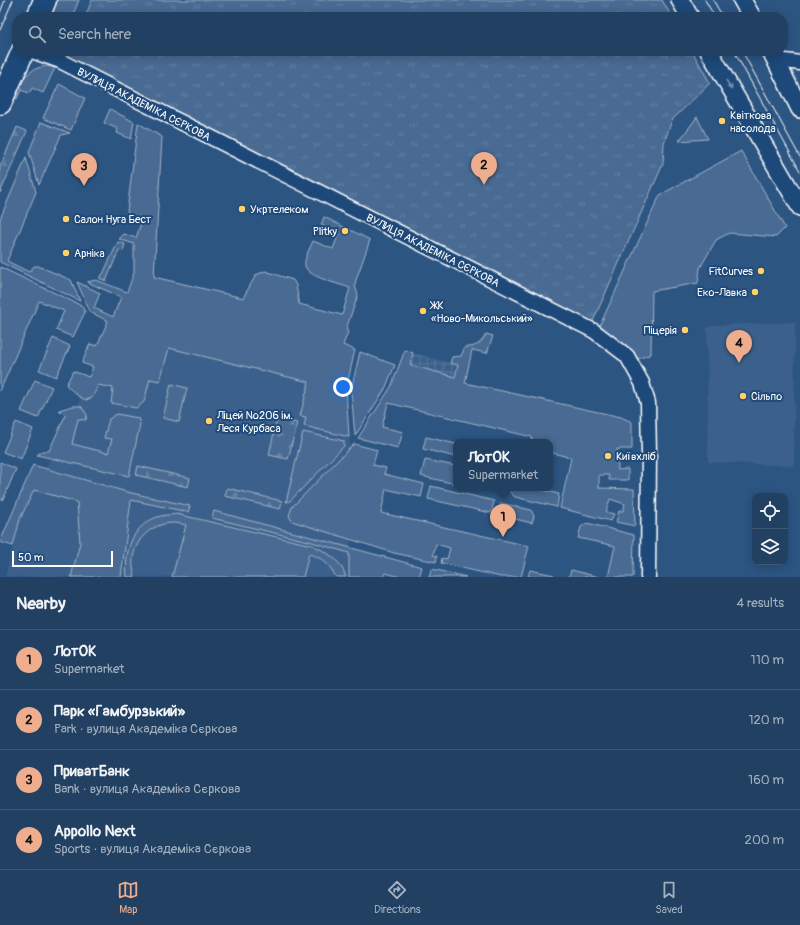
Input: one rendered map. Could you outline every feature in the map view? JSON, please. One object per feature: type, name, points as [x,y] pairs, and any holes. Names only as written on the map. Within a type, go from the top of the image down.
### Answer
[{"type":"main road","points":[[40,12],[44,0]]},
{"type":"main road","points":[[0,103],[21,56]]},
{"type":"street","points":[[680,0],[687,12]]},
{"type":"street","points":[[742,0],[749,12]]},
{"type":"street","name":"ВУЛИЦЯ АКАДЕМІКА СЄРКОВА","points":[[46,56],[60,61],[594,331],[627,356],[642,383],[648,403],[648,577]]},
{"type":"street","points":[[712,56],[800,207]]},
{"type":"street","points":[[774,56],[798,105]]},
{"type":"street","points":[[776,56],[785,61],[800,63]]},
{"type":"street","points":[[798,105],[800,85]]},
{"type":"shaded area","name":"Ліцей №206 ім. Леся Курбаса","points":[[225,293],[340,320],[350,446],[351,577],[5,577],[20,519],[79,402],[93,367]]},
{"type":"shaded area","points":[[795,322],[794,466],[708,462],[707,327],[716,325]]},
{"type":"shaded area","points":[[413,353],[458,365],[455,377],[410,365]]},
{"type":"green space","points":[[53,0],[79,0],[74,12],[48,12]]},
{"type":"green space","points":[[92,0],[662,0],[669,12],[87,12]]},
{"type":"green space","points":[[68,56],[695,56],[710,83],[672,120],[664,143],[663,164],[593,321],[588,325],[67,60]]},
{"type":"green space","points":[[47,66],[55,68],[43,93],[32,88],[29,93],[21,90],[17,99],[13,98],[26,76],[35,69]]},
{"type":"green space","points":[[59,84],[85,98],[71,130],[43,118]]},
{"type":"green space","points":[[110,109],[134,122],[131,139],[117,133],[118,129],[104,123]]},
{"type":"green space","points":[[697,117],[708,139],[679,141]]},
{"type":"green space","points":[[41,122],[70,133],[61,135],[39,185],[29,152]]},
{"type":"green space","points":[[138,123],[162,137],[154,277],[243,298],[256,275],[265,271],[293,280],[296,285],[299,304],[342,315],[350,288],[324,280],[311,273],[305,265],[306,256],[313,241],[333,249],[339,233],[321,225],[324,217],[370,240],[356,280],[355,286],[358,295],[346,329],[348,332],[343,345],[355,350],[346,389],[349,437],[304,426],[306,417],[300,416],[309,382],[169,348],[160,381],[150,379],[144,402],[136,408],[111,403],[113,388],[98,385],[93,397],[86,400],[78,396],[66,385],[73,371],[89,377],[93,367],[82,363],[90,344],[97,346],[108,321],[90,312],[77,282],[100,293],[94,308],[113,317],[121,297],[87,282],[96,280],[127,292],[134,273],[134,244],[119,239],[124,234],[136,238],[142,220],[130,216],[127,211]]},
{"type":"green space","points":[[17,127],[27,131],[0,193],[0,167]]},
{"type":"green space","points":[[741,151],[785,228],[776,237],[729,233],[716,240],[700,268],[698,283],[652,291],[651,354],[638,359],[627,347],[599,327],[660,195]]},
{"type":"green space","points":[[26,158],[36,192],[7,261],[29,272],[34,266],[38,266],[71,280],[80,301],[0,262],[0,219]]},
{"type":"green space","points":[[118,242],[125,244],[123,251],[119,250],[106,281],[99,278],[103,274]]},
{"type":"green space","points":[[0,267],[82,306],[85,312],[73,337],[56,330],[64,311],[39,301],[0,391]]},
{"type":"green space","points":[[486,334],[493,336],[487,353],[472,350],[465,383],[621,417],[632,422],[632,449],[617,449],[618,470],[628,469],[628,480],[609,480],[609,475],[599,475],[599,488],[634,489],[635,526],[616,522],[619,511],[623,511],[625,504],[610,499],[606,512],[614,514],[611,521],[560,508],[571,458],[553,453],[553,439],[532,439],[532,437],[388,403],[382,427],[403,432],[398,448],[358,438],[391,387],[405,350],[413,353],[410,365],[455,377],[458,365],[450,363],[452,357],[461,356],[465,347],[472,347],[482,340]]},
{"type":"green space","points":[[53,338],[70,346],[56,377],[39,370]]},
{"type":"green space","points":[[360,352],[395,365],[385,389],[355,436],[351,390]]},
{"type":"green space","points":[[35,380],[52,387],[38,418],[21,411]]},
{"type":"green space","points":[[171,384],[187,388],[179,422],[163,418]]},
{"type":"green space","points":[[73,406],[81,406],[87,415],[86,420],[78,419],[72,444],[108,453],[112,439],[104,438],[109,419],[117,414],[138,418],[140,424],[129,476],[37,455],[42,451],[49,451],[65,416],[59,410]]},
{"type":"green space","points":[[277,419],[297,423],[288,459],[269,455]]},
{"type":"green space","points":[[16,422],[33,429],[21,459],[3,452]]},
{"type":"green space","points":[[303,432],[344,441],[344,446],[290,501],[286,502]]},
{"type":"green space","points":[[426,437],[453,443],[453,456],[423,449]]},
{"type":"green space","points":[[354,444],[377,450],[373,465],[386,468],[384,474],[424,484],[421,497],[386,489],[381,513],[529,546],[521,577],[501,577],[441,563],[442,558],[447,559],[450,548],[436,544],[433,555],[437,556],[436,562],[394,553],[292,521],[289,516],[292,507]]},
{"type":"green space","points":[[425,460],[453,465],[453,483],[421,476]]},
{"type":"green space","points":[[0,462],[16,469],[3,500],[0,498]]},
{"type":"green space","points":[[33,465],[127,492],[190,506],[188,512],[131,500],[121,577],[71,577],[80,543],[77,502],[34,490],[20,519],[13,546],[0,542]]},
{"type":"green space","points":[[138,466],[190,478],[188,487],[136,475]]},
{"type":"green space","points":[[431,486],[494,501],[491,513],[428,499]]},
{"type":"green space","points":[[227,488],[282,501],[280,509],[225,496]]},
{"type":"green space","points":[[508,491],[546,491],[559,494],[557,507],[515,497]]},
{"type":"green space","points":[[501,503],[531,510],[534,516],[532,523],[498,515]]},
{"type":"green space","points":[[214,511],[422,567],[419,577],[401,577],[385,573],[383,577],[349,577],[349,553],[312,542],[212,518]]},
{"type":"green space","points":[[176,514],[312,545],[333,557],[341,566],[346,577],[336,577],[325,562],[318,557],[309,554],[303,577],[172,577],[186,525],[174,523],[163,524],[153,528],[144,535],[138,543],[134,554],[133,565],[135,577],[127,577],[126,568],[128,550],[135,534],[148,521],[164,515]]},
{"type":"green space","points":[[587,523],[634,535],[633,577],[608,577],[615,546],[578,538],[581,527]]},
{"type":"green space","points":[[432,569],[466,577],[429,577]]},
{"type":"green space","points":[[530,570],[554,575],[554,577],[528,577]]},
{"type":"green space","points":[[571,570],[599,577],[569,577]]},
{"type":"tram line","points":[[0,13],[5,0]]},
{"type":"tram line","points":[[0,30],[13,0]]},
{"type":"tram line","points":[[705,0],[712,12]]},
{"type":"tram line","points":[[713,0],[720,12]]},
{"type":"tram line","points":[[737,56],[800,171]]},
{"type":"tram line","points":[[745,56],[800,157]]},
{"type":"place","name":"Квіткова насолода","points":[[722,121]]},
{"type":"place","name":"Парк «Гамбурзький»","points":[[484,185]]},
{"type":"place","name":"ПриватБанк","points":[[84,186]]},
{"type":"place","name":"Укртелеком","points":[[242,209]]},
{"type":"place","name":"Салон Нуга Бест","points":[[66,219]]},
{"type":"place","name":"Plitky","points":[[345,231]]},
{"type":"place","name":"Арніка","points":[[66,253]]},
{"type":"place","name":"FitCurves","points":[[761,271]]},
{"type":"place","name":"Еко-Лавка","points":[[755,292]]},
{"type":"place","name":"ЖК «Ново-Микольський»","points":[[423,311]]},
{"type":"place","name":"Піцерія","points":[[685,330]]},
{"type":"place","name":"Appollo Next","points":[[739,363]]},
{"type":"place","name":"Сільпо","points":[[743,396]]},
{"type":"place","name":"Ліцей №206 ім. Леся Курбаса","points":[[209,421]]},
{"type":"place","name":"Київхліб","points":[[608,456]]},
{"type":"place","name":"ЛотОК","points":[[503,537]]}]
